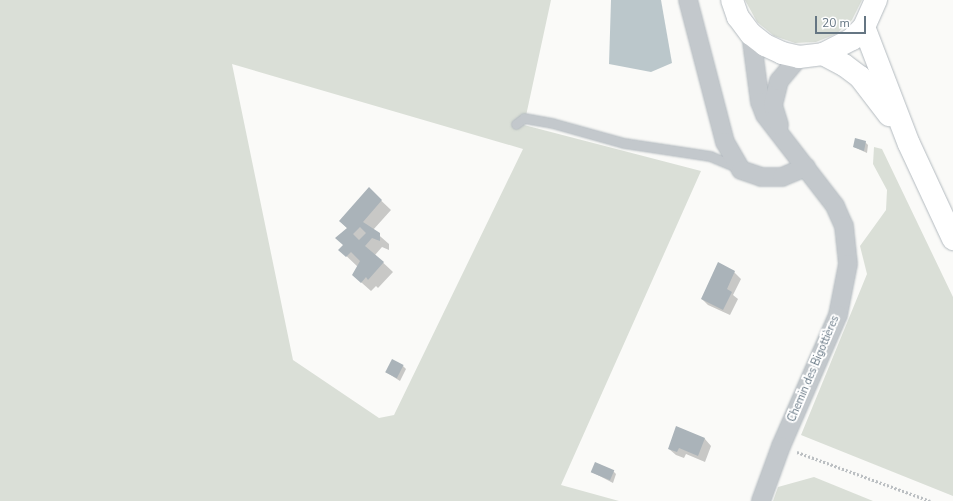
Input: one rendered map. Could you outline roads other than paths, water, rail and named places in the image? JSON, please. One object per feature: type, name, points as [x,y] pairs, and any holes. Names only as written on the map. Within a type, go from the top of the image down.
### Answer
[{"type":"main road","points":[[732,0],[738,17],[751,34],[776,51],[799,56],[823,54],[838,48],[864,27],[876,0]]},
{"type":"main road","points":[[864,27],[909,144],[953,239]]},
{"type":"main road","points":[[823,54],[844,65],[860,77],[909,144]]},
{"type":"street","points":[[688,0],[725,142],[741,170],[761,177],[782,177],[806,167]]},
{"type":"street","name":"Chemin des Bigottières","points":[[751,34],[760,102],[765,115],[780,132],[835,206],[844,226],[848,264],[838,315],[781,446],[761,501]]},
{"type":"street","points":[[780,132],[773,105],[779,81],[799,56]]},
{"type":"lane","points":[[516,124],[524,118],[552,123],[624,143],[710,156],[741,170]]}]
